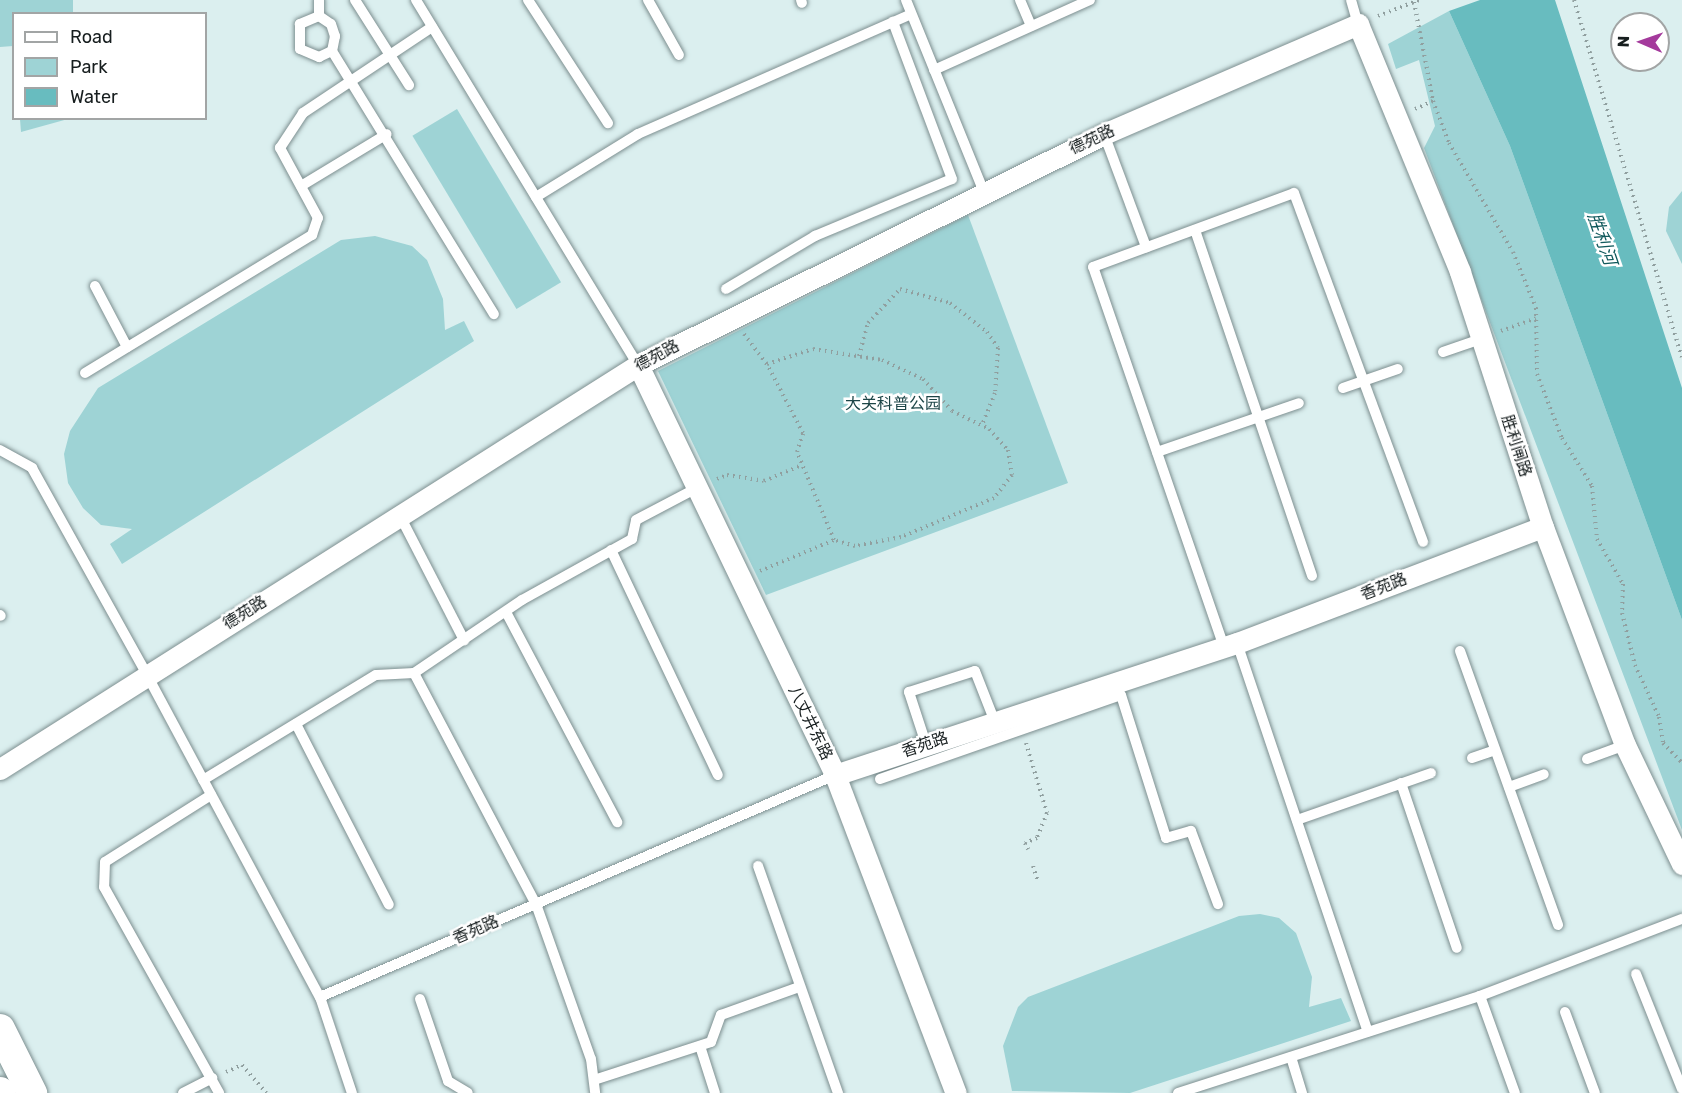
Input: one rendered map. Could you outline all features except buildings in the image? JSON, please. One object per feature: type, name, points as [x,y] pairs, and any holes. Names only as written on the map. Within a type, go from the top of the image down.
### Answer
[{"type":"main road","points":[[0,1029],[32,1093]]},
{"type":"street","name":"德苑路","points":[[0,769],[638,365],[1104,134],[1358,24]]},
{"type":"street","name":"胜利闸路","points":[[1358,24],[1460,272],[1543,527],[1625,745],[1682,864]]},
{"type":"street","name":"八丈井东路","points":[[638,365],[835,775],[956,1093]]},
{"type":"street","name":"香苑路","points":[[835,775],[926,744],[1010,722],[1230,645],[1543,527]]},
{"type":"lane","points":[[319,0],[319,16]]},
{"type":"lane","points":[[355,0],[409,85]]},
{"type":"lane","points":[[416,0],[638,365]]},
{"type":"lane","points":[[528,0],[608,123]]},
{"type":"lane","points":[[648,0],[679,55]]},
{"type":"lane","points":[[906,0],[984,192]]},
{"type":"lane","points":[[1020,0],[1031,26]]},
{"type":"lane","points":[[934,70],[1090,0]]},
{"type":"lane","points":[[1351,0],[1358,24]]},
{"type":"lane","points":[[536,196],[638,134],[911,14]]},
{"type":"lane","points":[[319,16],[331,24],[332,51],[354,79],[494,314]]},
{"type":"lane","points":[[319,16],[300,24],[300,49],[319,57],[332,51]]},
{"type":"lane","points":[[726,289],[815,236],[952,179],[893,22]]},
{"type":"lane","points":[[85,373],[312,235],[318,218],[280,148],[303,113],[432,27]]},
{"type":"lane","points":[[301,186],[387,134]]},
{"type":"lane","points":[[1104,134],[1146,247]]},
{"type":"lane","points":[[1368,1032],[1297,820],[1157,452],[1093,267],[1294,193],[1423,543]]},
{"type":"lane","points":[[1195,230],[1311,576]]},
{"type":"lane","points":[[95,286],[127,347]]},
{"type":"lane","points":[[1443,352],[1481,339]]},
{"type":"lane","points":[[1343,388],[1398,369]]},
{"type":"lane","points":[[1157,452],[1299,403]]},
{"type":"lane","points":[[0,450],[32,468],[147,675],[320,997],[352,1093]]},
{"type":"lane","points":[[203,780],[376,675],[414,673],[506,612],[632,539],[636,520],[697,488]]},
{"type":"lane","points":[[400,516],[464,639]]},
{"type":"lane","points":[[611,550],[718,775]]},
{"type":"lane","points":[[506,612],[618,822]]},
{"type":"lane","points":[[1460,651],[1558,925]]},
{"type":"lane","points":[[926,744],[909,692],[975,671],[1010,722]]},
{"type":"lane","points":[[414,673],[536,904],[591,1059],[596,1093]]},
{"type":"lane","points":[[880,778],[1010,722],[1121,694],[1166,838],[1191,831],[1218,904]]},
{"type":"lane","points":[[296,724],[389,905]]},
{"type":"lane","points":[[1587,759],[1625,745]]},
{"type":"lane","points":[[1472,758],[1495,750]]},
{"type":"lane","points":[[1297,820],[1431,773]]},
{"type":"lane","points":[[1509,787],[1544,774]]},
{"type":"lane","name":"香苑路","points":[[320,997],[835,775]]},
{"type":"lane","points":[[1401,783],[1457,948]]},
{"type":"lane","points":[[211,795],[105,862],[104,887],[219,1093]]},
{"type":"lane","points":[[758,866],[838,1093]]},
{"type":"lane","points":[[1178,1093],[1480,996],[1682,919]]},
{"type":"lane","points":[[1636,974],[1682,1089]]},
{"type":"lane","points":[[594,1080],[711,1042],[721,1015],[799,987]]},
{"type":"lane","points":[[1480,996],[1515,1093]]},
{"type":"lane","points":[[420,999],[448,1081],[468,1093]]},
{"type":"lane","points":[[1565,1012],[1595,1093]]},
{"type":"lane","points":[[700,1046],[715,1093]]},
{"type":"lane","points":[[1291,1057],[1302,1093]]},
{"type":"lane","points":[[183,1093],[212,1078]]},
{"type":"lane","points":[[1213,1082],[1217,1093]]},
{"type":"path","points":[[1358,24],[1419,0]]},
{"type":"path","points":[[1574,0],[1682,357]]},
{"type":"path","points":[[1414,2],[1433,101],[1449,143],[1513,252],[1536,318],[1537,374],[1562,438],[1592,486],[1598,539],[1623,584],[1622,613],[1635,665],[1659,717],[1663,743],[1682,763]]},
{"type":"path","points":[[859,356],[867,323],[900,289],[950,303],[987,332],[998,348],[995,393],[982,425]]},
{"type":"path","points":[[735,316],[767,364],[803,434],[797,452],[834,540]]},
{"type":"path","points":[[1481,339],[1536,318]]},
{"type":"path","points":[[741,579],[834,540],[855,546],[901,537],[994,498],[1012,475],[1008,450],[982,425],[952,411],[923,379],[859,356],[813,350],[767,364]]},
{"type":"path","points":[[697,488],[727,475],[764,481],[802,465]]},
{"type":"path","points":[[1010,722],[1036,762],[1047,813],[1037,838],[1025,843],[1028,849]]},
{"type":"path","points":[[1033,866],[1038,881]]},
{"type":"path","points":[[212,1078],[242,1065],[266,1093]]},
{"type":"green space","points":[[0,0],[73,0],[73,12],[12,12],[12,46],[0,47]]},
{"type":"green space","points":[[1449,11],[1510,146],[1682,620],[1682,830],[1424,148],[1435,126],[1419,60],[1396,69],[1388,44]]},
{"type":"green space","points":[[457,109],[561,282],[516,309],[412,136]]},
{"type":"green space","points":[[20,120],[64,120],[21,132]]},
{"type":"green space","points":[[1682,191],[1682,264],[1666,231],[1669,207]]},
{"type":"green space","name":"大关科普公园","points":[[968,215],[1068,483],[766,595],[658,371]]},
{"type":"green space","points":[[375,236],[412,246],[427,260],[443,299],[445,330],[464,321],[474,341],[122,564],[110,544],[132,529],[101,525],[83,508],[68,483],[64,454],[70,431],[98,388],[341,240]]},
{"type":"green space","points":[[1260,914],[1279,918],[1296,933],[1312,977],[1309,1007],[1341,998],[1351,1021],[1130,1093],[1012,1091],[1003,1046],[1018,1007],[1028,997],[1239,916]]},
{"type":"water","name":"胜利河","points":[[1480,0],[1555,0],[1682,388],[1682,620],[1510,146],[1449,11]]}]
